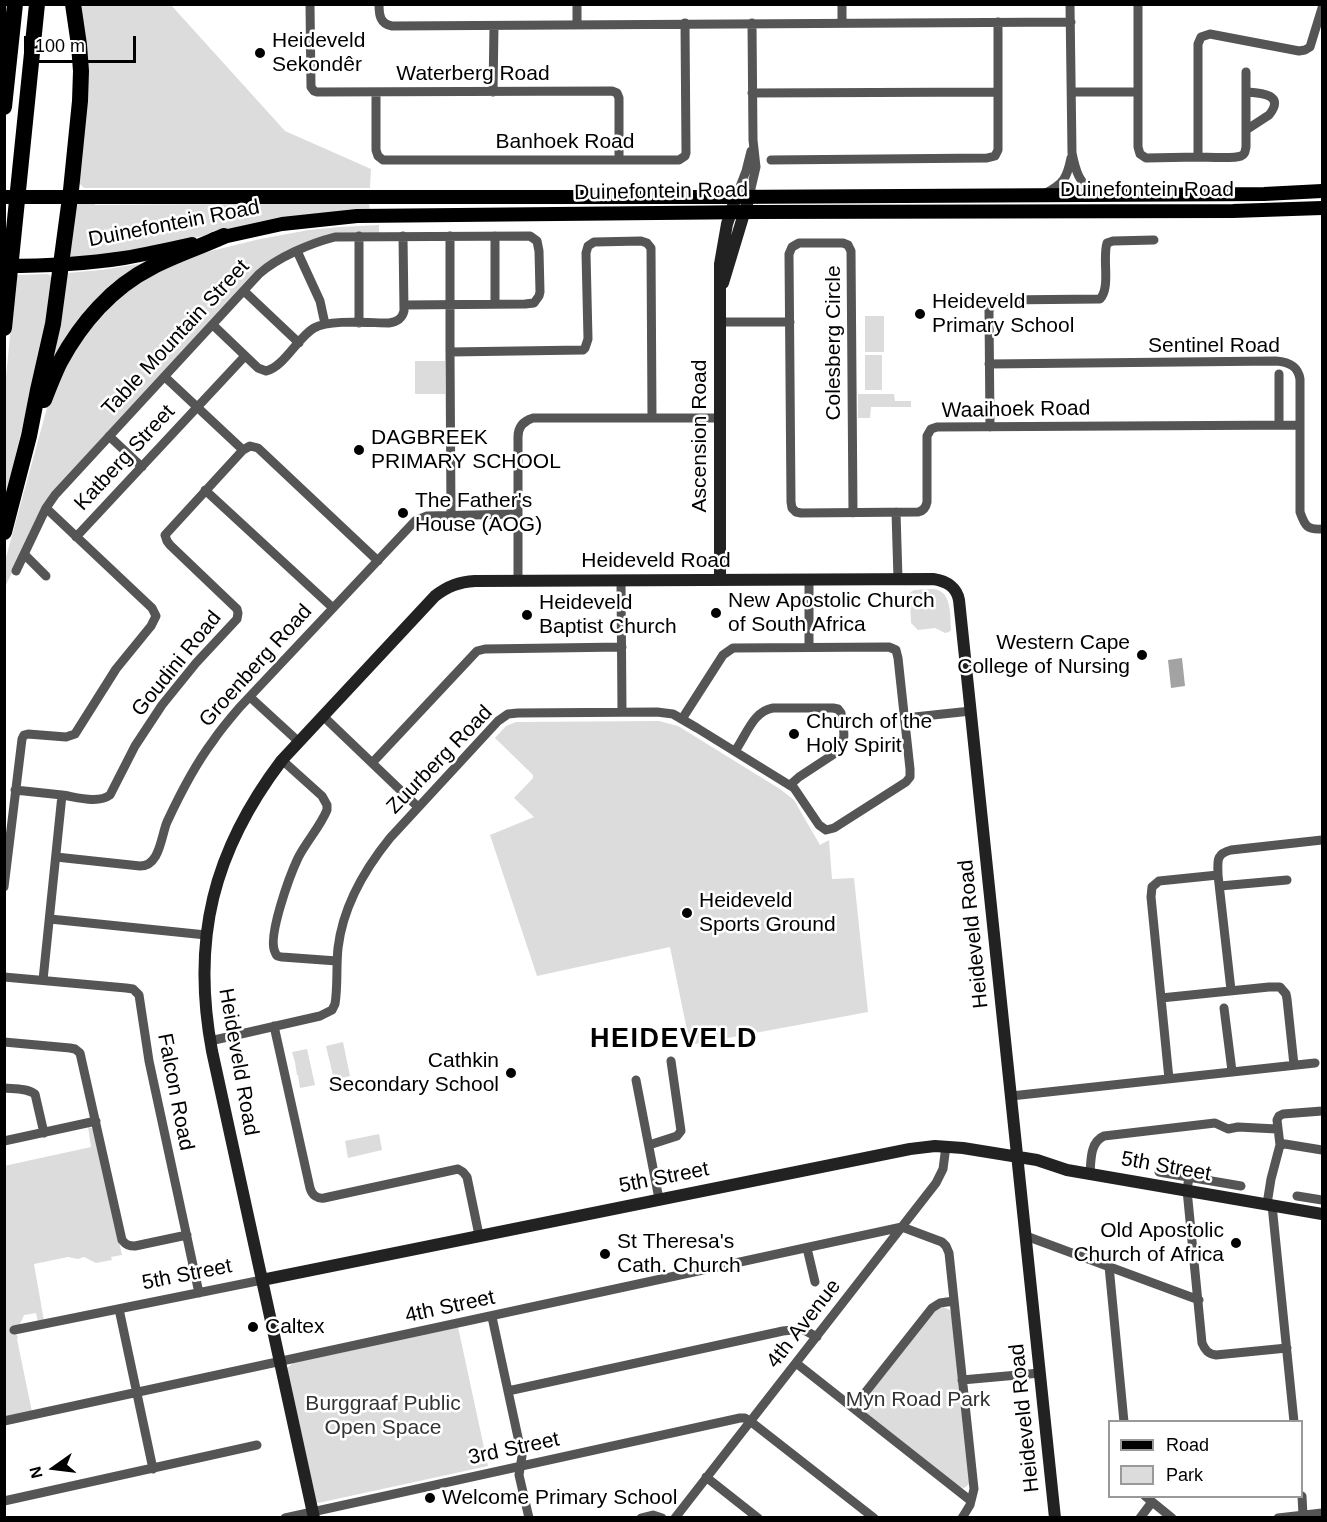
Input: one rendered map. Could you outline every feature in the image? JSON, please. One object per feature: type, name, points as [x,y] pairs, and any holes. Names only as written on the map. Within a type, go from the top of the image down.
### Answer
[{"type":"highway","points":[[4,107],[15,4]]},
{"type":"highway","points":[[4,328],[37,4]]},
{"type":"highway","points":[[4,532],[29,436],[53,324],[70,197],[81,72],[73,4]]},
{"type":"highway","points":[[29,436],[59,363],[78,333],[105,300],[123,285],[153,266],[224,236]]},
{"type":"main road","name":"Duinefontein Road","points":[[4,197],[742,197],[1264,194],[1323,191]]},
{"type":"main road","name":"Duinefontein Road","points":[[4,266],[61,265],[140,255],[297,222],[357,216],[730,212],[1221,211],[1323,208]]},
{"type":"street","name":"Waterberg Road","points":[[310,4],[311,87],[317,92],[614,92],[619,98],[619,160]]},
{"type":"street","points":[[379,4],[380,18],[388,26],[1071,22]]},
{"type":"street","points":[[577,4],[577,24]]},
{"type":"street","points":[[842,4],[842,23]]},
{"type":"street","points":[[1070,4],[1072,153],[1081,182],[1095,194]]},
{"type":"street","points":[[1138,4],[1138,147],[1140,154],[1146,158],[1243,155],[1246,147],[1246,72]]},
{"type":"street","points":[[1198,157],[1198,44],[1201,37],[1210,34],[1305,51],[1310,47],[1323,8]]},
{"type":"street","points":[[771,160],[992,158],[998,150],[998,22]]},
{"type":"street","name":"Banhoek Road","points":[[376,92],[376,150],[378,156],[383,160],[674,160],[682,158],[686,153],[685,23]]},
{"type":"street","points":[[742,197],[753,140],[752,23]]},
{"type":"street","points":[[493,92],[494,26]]},
{"type":"street","points":[[752,93],[998,92]]},
{"type":"street","points":[[1072,92],[1137,93]]},
{"type":"street","points":[[1246,92],[1268,94],[1273,99],[1274,107],[1269,115],[1246,130]]},
{"type":"street","points":[[1044,195],[1062,183],[1066,177],[1072,153]]},
{"type":"street","name":"Ascension Road","points":[[720,293],[745,212],[742,197]]},
{"type":"street","name":"Ascension Road","points":[[720,580],[720,259],[730,212],[742,197]]},
{"type":"street","points":[[359,236],[359,323]]},
{"type":"street","points":[[213,324],[261,370],[269,371],[314,328],[326,324],[398,321],[403,315],[404,305],[403,236]]},
{"type":"street","points":[[450,236],[451,515]]},
{"type":"street","points":[[404,305],[495,304],[495,236]]},
{"type":"street","name":"Table Mountain Street","points":[[16,571],[54,495],[266,268],[297,251],[335,237],[530,236],[537,241],[539,250],[540,292],[536,300],[534,303],[525,304],[495,304]]},
{"type":"street","points":[[990,427],[989,311],[992,304],[1001,300],[1100,299],[1105,290],[1107,243],[1154,240]]},
{"type":"street","points":[[450,352],[583,350],[588,339],[586,253],[588,246],[597,242],[644,242],[649,244],[652,250],[652,418]]},
{"type":"street","name":"Colesberg Circle","points":[[794,510],[791,502],[789,254],[792,247],[802,242],[841,243],[848,245],[852,253],[853,513]]},
{"type":"street","points":[[297,251],[320,302],[326,324]]},
{"type":"street","points":[[244,291],[299,343]]},
{"type":"street","points":[[720,322],[790,322]]},
{"type":"street","points":[[165,377],[197,407],[245,356]]},
{"type":"street","name":"Sentinel Road","points":[[989,364],[1283,362],[1293,366],[1299,373],[1300,512],[1303,521],[1312,530],[1323,529]]},
{"type":"street","points":[[1279,374],[1279,425]]},
{"type":"street","name":"Katberg Street","points":[[15,790],[22,739],[28,734],[66,737],[75,734],[116,669],[155,621],[155,612],[152,608],[76,537],[197,407],[243,450],[250,446],[258,448],[378,561]]},
{"type":"street","points":[[518,581],[518,433],[526,421],[533,418],[720,418]]},
{"type":"street","name":"Waaihoek Road","points":[[794,510],[801,513],[920,512],[926,506],[927,436],[931,429],[937,427],[1300,425]]},
{"type":"street","points":[[109,436],[142,467]]},
{"type":"street","name":"Goudini Road","points":[[62,795],[99,799],[110,795],[135,746],[162,705],[196,663],[237,619],[237,609],[165,538],[166,532],[243,450]]},
{"type":"street","points":[[206,490],[333,608]]},
{"type":"street","points":[[46,508],[76,537]]},
{"type":"street","points":[[896,512],[898,579]]},
{"type":"street","name":"Groenberg Road","points":[[56,857],[141,866],[151,863],[155,858],[166,824],[188,779],[212,741],[250,697],[415,521],[427,516],[518,514]]},
{"type":"street","points":[[24,555],[46,576]]},
{"type":"street","name":"Heideveld Road","points":[[313,1514],[210,1041],[204,990],[206,935],[220,871],[239,826],[267,780],[282,760],[435,596],[455,584],[518,581],[898,579],[941,580],[952,586],[959,600],[1054,1518]]},
{"type":"street","points":[[621,580],[622,712]]},
{"type":"street","points":[[809,580],[809,646]]},
{"type":"street","points":[[682,719],[723,654],[738,647],[886,646],[894,648],[898,654],[905,717],[971,711]]},
{"type":"street","points":[[372,763],[477,651],[622,647]]},
{"type":"street","points":[[250,697],[299,742]]},
{"type":"street","points":[[735,751],[757,717],[766,710],[773,708],[838,709],[841,713],[844,737],[841,748],[790,785]]},
{"type":"street","name":"Zuurberg Road","points":[[210,1041],[320,1016],[332,1010],[336,998],[338,947],[344,921],[364,874],[382,847],[418,807],[498,721],[508,714],[657,712],[673,714],[790,785],[819,825],[826,830],[834,828],[908,780],[910,774],[905,717]]},
{"type":"street","points":[[323,716],[418,807]]},
{"type":"street","points":[[282,760],[322,796],[327,810],[306,844],[289,880],[273,942],[274,951],[282,957],[338,961]]},
{"type":"street","points":[[4,887],[15,790],[62,795],[43,980],[4,977]]},
{"type":"street","points":[[1231,990],[1218,875],[1219,857],[1227,851],[1323,840]]},
{"type":"street","points":[[1169,1079],[1151,897],[1152,887],[1159,881],[1218,875]]},
{"type":"street","points":[[1220,886],[1287,880]]},
{"type":"street","points":[[50,919],[206,935]]},
{"type":"street","name":"Falcon Road","points":[[43,980],[133,989],[138,995],[149,1061],[199,1293]]},
{"type":"street","points":[[1161,998],[1280,987],[1287,999],[1294,1065]]},
{"type":"street","points":[[1224,1008],[1232,1071]]},
{"type":"street","points":[[274,1026],[313,1194],[318,1198],[324,1198],[459,1169],[466,1177],[479,1235]]},
{"type":"street","points":[[4,1042],[70,1048],[78,1051],[81,1056],[124,1243],[135,1246],[187,1235]]},
{"type":"street","points":[[649,1145],[677,1137],[681,1131],[671,1061]]},
{"type":"street","points":[[1011,1096],[1315,1063]]},
{"type":"street","points":[[636,1080],[659,1199]]},
{"type":"street","points":[[4,1088],[25,1090],[35,1094],[44,1133]]},
{"type":"street","points":[[1294,1420],[1270,1204],[1271,1179],[1280,1145],[1277,1129],[1279,1116],[1323,1111]]},
{"type":"street","points":[[4,1141],[96,1121]]},
{"type":"street","points":[[1090,1174],[1094,1145],[1096,1140],[1104,1136],[1215,1123],[1228,1129],[1238,1127],[1277,1129]]},
{"type":"street","points":[[1280,1145],[1323,1150]]},
{"type":"street","name":"5th Street","points":[[14,1330],[910,1149],[946,1146],[1017,1156],[1067,1170],[1319,1213]]},
{"type":"street","name":"4th Avenue","points":[[675,1518],[921,1204],[941,1176],[946,1146]]},
{"type":"street","points":[[1159,1172],[1241,1186]]},
{"type":"street","points":[[1189,1177],[1187,1190],[1202,1343],[1207,1352],[1221,1355],[1287,1348]]},
{"type":"street","points":[[1297,1196],[1320,1200],[1319,1213]]},
{"type":"street","points":[[902,1227],[942,1242],[949,1253],[974,1488],[968,1509],[962,1518]]},
{"type":"street","name":"4th Street","points":[[4,1421],[902,1227]]},
{"type":"street","points":[[1026,1236],[1199,1299]]},
{"type":"street","points":[[807,1248],[815,1282]]},
{"type":"street","points":[[1109,1266],[1124,1420]]},
{"type":"street","points":[[853,1408],[932,1308],[940,1303],[954,1301]]},
{"type":"street","points":[[119,1309],[153,1469]]},
{"type":"street","points":[[492,1317],[522,1456],[519,1475],[529,1518]]},
{"type":"street","points":[[508,1391],[783,1331],[802,1329],[817,1337]]},
{"type":"street","points":[[796,1363],[971,1501]]},
{"type":"street","points":[[962,1380],[1040,1373]]},
{"type":"street","name":"3rd Street","points":[[285,1518],[313,1514],[735,1418],[750,1421]]},
{"type":"street","points":[[750,1421],[874,1518]]},
{"type":"street","points":[[4,1501],[257,1446]]},
{"type":"street","points":[[706,1477],[758,1518]]},
{"type":"street","points":[[1302,1498],[1303,1515]]},
{"type":"street","points":[[1140,1518],[1148,1499],[1172,1518]]},
{"type":"street","points":[[1278,1518],[1323,1513]]},
{"type":"street","points":[[641,1518],[653,1515],[662,1518]]},
{"type":"green space","points":[[78,5],[171,5],[285,131],[371,169],[370,188],[84,188],[79,183]]},
{"type":"green space","points":[[95,202],[95,205],[369,203],[370,211],[245,226],[130,253],[71,257],[76,205]]},
{"type":"green space","points":[[379,225],[379,234],[333,234],[253,277],[50,494],[5,585],[5,561],[50,397],[54,386],[92,322],[144,278],[203,253],[309,230]]},
{"type":"green space","points":[[144,263],[51,368],[67,273]]},
{"type":"green space","points":[[47,274],[52,279],[43,341],[5,499],[5,387],[16,275]]},
{"type":"green space","points":[[865,316],[884,316],[884,352],[865,352]]},
{"type":"green space","points":[[865,355],[882,355],[882,390],[865,390]]},
{"type":"green space","points":[[415,361],[445,361],[445,394],[415,394]]},
{"type":"green space","points":[[858,394],[894,394],[895,401],[911,401],[911,407],[871,407],[870,418],[858,418]]},
{"type":"green space","points":[[935,589],[943,593],[949,607],[951,630],[949,632],[945,633],[935,628],[918,630],[911,623],[908,594],[914,590]]},
{"type":"green space","name":"Heideveld Sports Ground","points":[[659,721],[678,726],[780,789],[794,800],[820,845],[829,840],[832,879],[854,878],[868,1012],[690,1045],[670,947],[537,976],[490,835],[534,817],[514,798],[533,778],[533,775],[495,738],[506,726],[516,722]]},
{"type":"green space","points":[[343,1042],[350,1076],[334,1080],[326,1046]]},
{"type":"green space","points":[[307,1049],[315,1085],[300,1088],[292,1052]]},
{"type":"green space","points":[[88,1127],[92,1128],[95,1133],[122,1255],[111,1257],[112,1260],[96,1263],[84,1257],[78,1259],[68,1257],[34,1264],[44,1321],[38,1322],[36,1313],[24,1315],[16,1333],[32,1412],[4,1418],[4,1166],[91,1147]]},
{"type":"green space","points":[[379,1134],[382,1150],[348,1158],[345,1141]]},
{"type":"green space","name":"Myn Road Park","points":[[943,1307],[950,1310],[952,1315],[969,1480],[969,1484],[964,1488],[958,1486],[863,1410],[862,1405],[935,1310]]},
{"type":"green space","name":"Burggraaf Public Open Space","points":[[458,1327],[488,1466],[318,1503],[287,1368],[293,1363]]},
{"type":"shaded area","points":[[1182,658],[1185,686],[1171,688],[1168,660]]},
{"type":"place","name":"Heideveld Sekondêr","points":[[260,53]]},
{"type":"place","name":"Heideveld Primary School","points":[[920,314]]},
{"type":"place","name":"DAGBREEK PRIMARY SCHOOL","points":[[359,450]]},
{"type":"place","name":"The Father's House (AOG)","points":[[403,513]]},
{"type":"place","name":"New Apostolic Church of South Africa","points":[[716,613]]},
{"type":"place","name":"Heideveld Baptist Church","points":[[527,615]]},
{"type":"place","name":"Western Cape College of Nursing","points":[[1142,655]]},
{"type":"place","name":"Church of the Holy Spirit","points":[[794,734]]},
{"type":"place","name":"Heideveld Sports Ground","points":[[687,913]]},
{"type":"place","name":"Cathkin Secondary School","points":[[511,1073]]},
{"type":"place","name":"Old Apostolic Church of Africa","points":[[1236,1243]]},
{"type":"place","name":"St Theresa's Cath. Church","points":[[605,1254]]},
{"type":"place","name":"Caltex","points":[[253,1327]]},
{"type":"place","name":"Welcome Primary School","points":[[430,1498]]},
{"type":"district","name":"HEIDEVELD","points":[[674,1040]]}]
